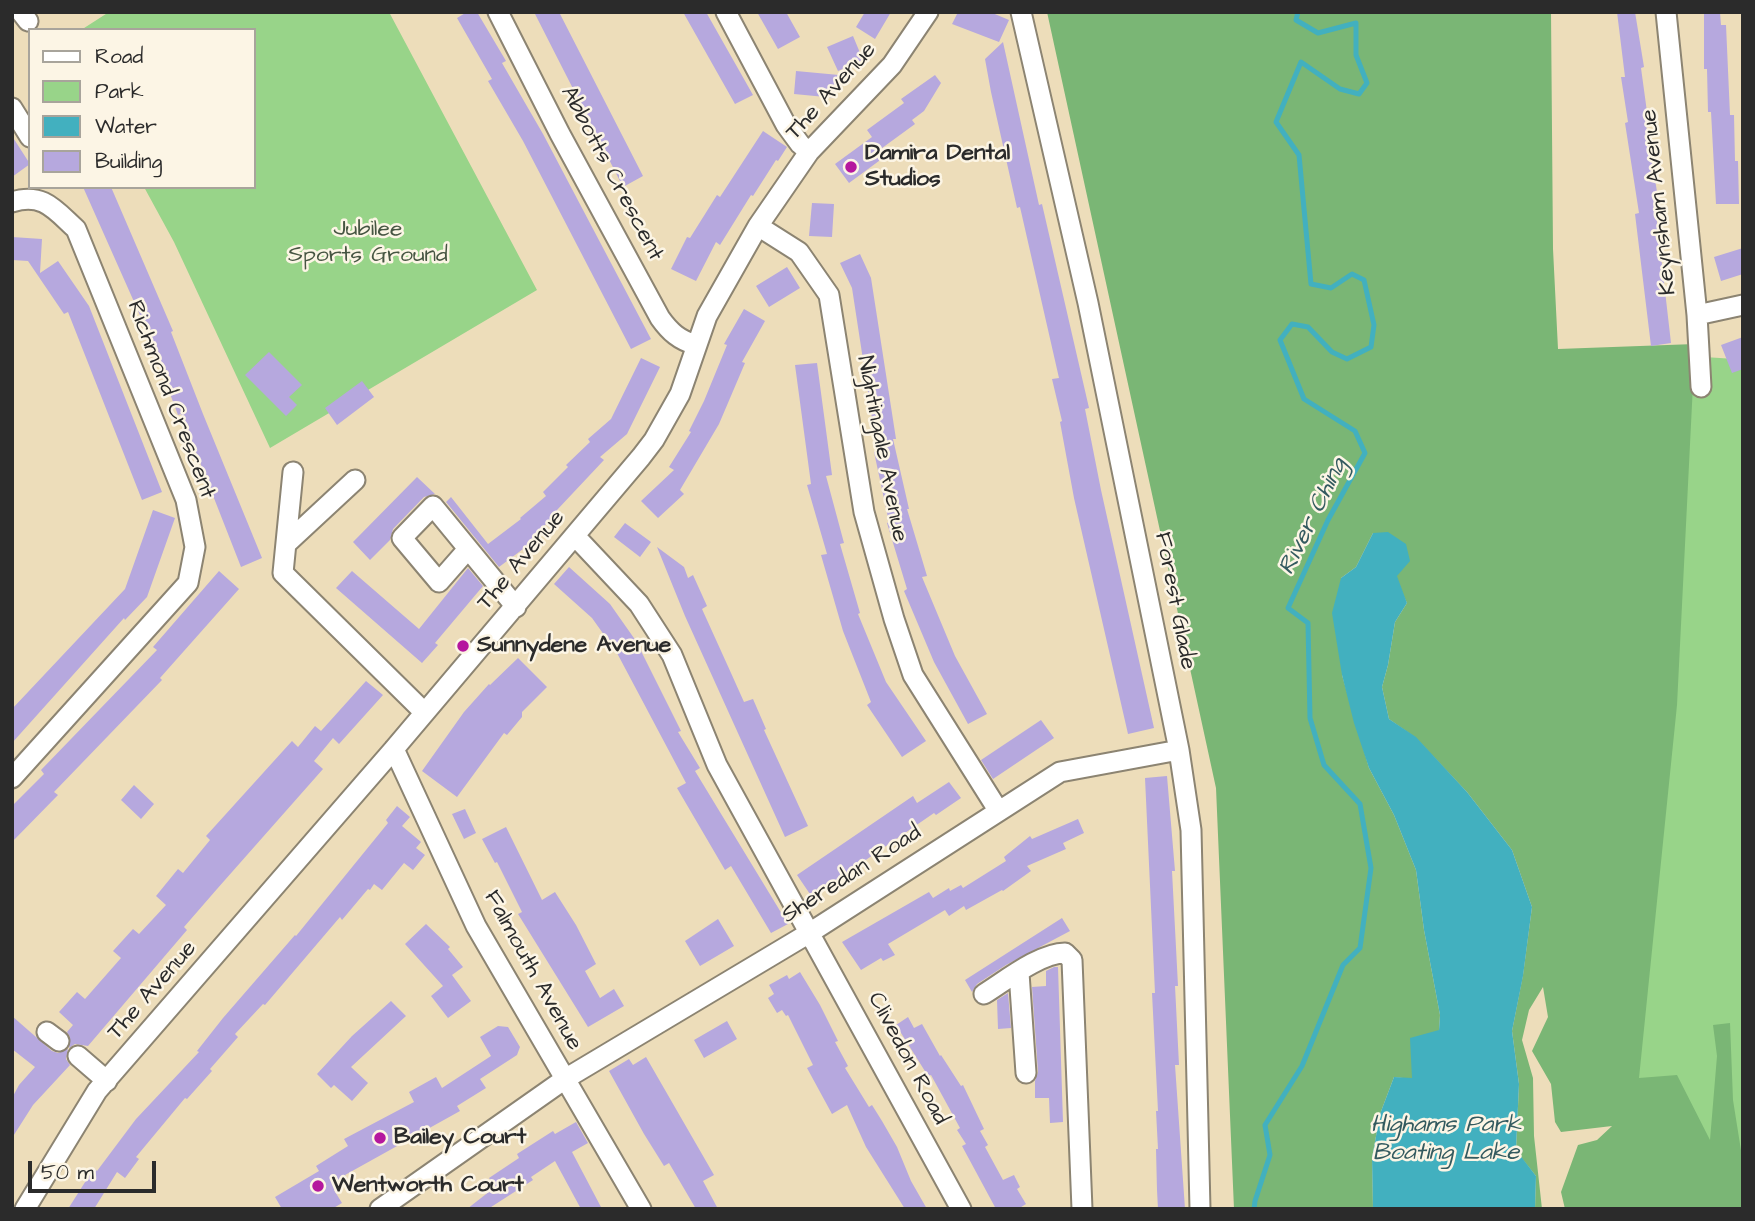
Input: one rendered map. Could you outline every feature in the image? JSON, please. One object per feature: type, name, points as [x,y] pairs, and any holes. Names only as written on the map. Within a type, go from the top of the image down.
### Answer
[{"type":"street","name":"Abbotts Crescent","points":[[498,12],[560,134],[660,318],[679,339],[696,345]]},
{"type":"street","points":[[726,12],[786,125],[809,152]]},
{"type":"street","name":"The Avenue","points":[[25,1209],[90,1102],[107,1081],[516,607],[654,440],[680,394],[707,316],[758,226],[809,152],[892,65],[928,12]]},
{"type":"street","name":"Forest Glade","points":[[1021,12],[1088,303],[1179,750],[1191,830],[1200,1209]]},
{"type":"street","name":"Keynsham Avenue","points":[[1666,12],[1697,315],[1701,387]]},
{"type":"street","points":[[12,108],[28,134]]},
{"type":"street","name":"Richmond Crescent","points":[[12,202],[45,194],[76,229],[186,500],[195,547],[188,583],[12,778]]},
{"type":"street","name":"Nightingale Avenue","points":[[758,226],[799,252],[829,295],[864,512],[894,619],[913,674],[998,810]]},
{"type":"street","points":[[1697,315],[1743,305]]},
{"type":"street","points":[[293,472],[283,573],[424,712]]},
{"type":"street","points":[[286,544],[355,480]]},
{"type":"street","points":[[575,536],[639,604],[672,655],[717,765],[811,932]]},
{"type":"street","points":[[468,550],[516,607]]},
{"type":"street","name":"Falmouth Avenue","points":[[394,749],[476,926],[641,1209]]},
{"type":"street","name":"Sheredan Road","points":[[380,1209],[565,1079],[811,932],[1060,772],[1179,750]]},
{"type":"street","name":"Clivedon Road","points":[[811,932],[961,1209]]},
{"type":"street","points":[[984,994],[1057,953],[1065,953],[1073,960],[1082,1209]]},
{"type":"street","points":[[1019,973],[1026,1073]]},
{"type":"street","points":[[78,1056],[107,1081]]},
{"type":"green space","name":"Jubilee Sports Ground","points":[[109,12],[389,12],[537,290],[270,448],[174,242],[145,189],[256,189],[256,28],[84,28]]},
{"type":"green space","points":[[1047,12],[1551,12],[1553,249],[1558,349],[1695,344],[1677,705],[1639,1078],[1677,1075],[1710,1140],[1717,1056],[1713,1025],[1730,1023],[1733,1100],[1743,1163],[1742,1209],[1565,1209],[1561,1192],[1578,1145],[1597,1140],[1612,1126],[1561,1132],[1555,1122],[1551,1084],[1532,1051],[1548,1017],[1543,987],[1529,1010],[1522,1040],[1533,1078],[1534,1136],[1542,1209],[1535,1209],[1536,1176],[1516,1151],[1519,1084],[1512,1031],[1532,907],[1512,850],[1467,792],[1416,738],[1389,719],[1382,687],[1395,622],[1407,603],[1373,533],[1356,567],[1341,578],[1342,675],[1369,768],[1394,815],[1416,870],[1440,1015],[1439,1030],[1412,1079],[1394,1077],[1380,1114],[1372,1158],[1373,1209],[1234,1209],[1216,788]]},
{"type":"green space","points":[[1689,356],[1735,359],[1743,369],[1743,1209],[1706,1209],[1633,1090]]},
{"type":"water","name":"Highams Park Boating Lake","points":[[1388,532],[1406,544],[1410,561],[1397,576],[1407,603],[1395,622],[1382,687],[1389,719],[1416,737],[1467,792],[1512,850],[1532,907],[1523,976],[1512,1031],[1519,1084],[1516,1150],[1536,1176],[1535,1209],[1373,1209],[1372,1158],[1380,1114],[1394,1077],[1412,1078],[1410,1038],[1439,1030],[1440,1015],[1416,870],[1394,815],[1369,768],[1354,723],[1342,675],[1332,613],[1341,578],[1356,567],[1373,533]]},
{"type":"building","points":[[467,12],[477,12],[506,61],[502,63],[543,134],[651,339],[631,349],[523,141],[488,81],[492,79],[457,18]]},
{"type":"building","points":[[534,12],[559,12],[643,176],[623,187]]},
{"type":"building","points":[[683,12],[706,12],[753,95],[735,104]]},
{"type":"building","points":[[757,12],[786,12],[800,37],[778,49]]},
{"type":"building","points":[[865,12],[891,12],[875,39],[856,27]]},
{"type":"building","points":[[958,12],[990,12],[1009,20],[999,42],[952,24]]},
{"type":"building","points":[[1617,12],[1635,12],[1644,67],[1641,68],[1647,112],[1644,112],[1659,204],[1655,204],[1671,343],[1651,346],[1635,214],[1639,213],[1625,123],[1628,122],[1621,77],[1625,77]]},
{"type":"building","points":[[1704,12],[1720,12],[1721,25],[1726,25],[1730,115],[1734,115],[1739,204],[1716,204],[1711,112],[1708,112],[1707,69],[1704,69]]},
{"type":"building","points":[[853,36],[863,60],[838,71],[827,47]]},
{"type":"building","points":[[1003,42],[1039,205],[1042,204],[1089,408],[1085,409],[1101,490],[1154,728],[1128,734],[1074,498],[1060,422],[1062,421],[1052,379],[1059,378],[1020,207],[1017,208],[985,59]]},
{"type":"building","points":[[796,71],[839,75],[836,98],[794,94]]},
{"type":"building","points":[[935,75],[941,83],[924,111],[912,120],[915,124],[878,151],[883,158],[849,183],[835,164],[872,137],[867,130],[904,103],[901,99]]},
{"type":"building","points":[[763,131],[787,147],[778,161],[776,160],[753,196],[751,195],[720,245],[716,242],[696,281],[671,269],[687,237],[690,238],[717,195],[720,197]]},
{"type":"building","points":[[12,136],[28,161],[28,165],[12,177]]},
{"type":"building","points":[[84,189],[112,189],[173,331],[171,332],[203,414],[262,558],[241,567],[181,414],[178,415],[153,350],[155,349]]},
{"type":"building","points":[[812,203],[834,204],[832,237],[809,236]]},
{"type":"building","points":[[12,237],[42,239],[40,273],[58,261],[89,306],[162,492],[142,500],[68,312],[64,314],[28,261],[12,260]]},
{"type":"building","points":[[1743,248],[1743,274],[1721,281],[1714,257]]},
{"type":"building","points":[[860,254],[871,278],[896,439],[893,439],[907,509],[927,576],[922,577],[955,656],[987,714],[968,724],[934,662],[904,591],[907,589],[887,523],[889,522],[874,452],[877,451],[852,288],[840,263]]},
{"type":"building","points":[[787,267],[800,288],[769,307],[756,286]]},
{"type":"building","points":[[744,309],[765,321],[742,362],[745,363],[719,424],[680,490],[684,494],[658,518],[641,501],[674,470],[669,467],[691,432],[689,431],[727,345],[724,344]]},
{"type":"building","points":[[1743,337],[1743,369],[1732,373],[1721,345]]},
{"type":"building","points":[[269,352],[302,385],[289,397],[297,405],[286,416],[245,375]]},
{"type":"building","points":[[641,358],[660,367],[627,434],[600,457],[604,460],[557,510],[559,513],[532,536],[535,540],[499,567],[446,502],[451,497],[488,544],[546,496],[543,492],[590,442],[588,439],[611,419]]},
{"type":"building","points":[[817,363],[832,475],[826,476],[844,543],[840,544],[860,613],[858,614],[886,682],[926,741],[902,757],[867,705],[871,702],[843,631],[821,555],[827,554],[807,485],[811,484],[795,365]]},
{"type":"building","points":[[362,381],[374,397],[337,425],[325,408]]},
{"type":"building","points":[[417,477],[435,494],[424,497],[393,529],[390,540],[370,560],[353,542]]},
{"type":"building","points":[[153,510],[175,518],[147,597],[125,620],[124,618],[12,743],[12,709],[125,589]]},
{"type":"building","points":[[625,523],[651,542],[640,557],[614,537]]},
{"type":"building","points":[[657,547],[684,567],[688,578],[693,575],[707,606],[702,609],[744,702],[753,699],[766,729],[764,730],[808,826],[785,837],[685,616]]},
{"type":"building","points":[[569,567],[610,604],[636,641],[681,731],[678,732],[700,768],[695,771],[788,924],[771,933],[731,866],[725,870],[677,788],[686,783],[617,653],[592,618],[554,584]]},
{"type":"building","points":[[468,568],[483,586],[435,643],[438,645],[422,663],[336,588],[352,571],[419,629]]},
{"type":"building","points":[[219,571],[239,589],[160,678],[162,680],[54,792],[58,795],[12,842],[12,806],[44,774],[41,770],[157,650],[153,647]]},
{"type":"building","points":[[518,658],[547,687],[522,712],[522,717],[507,735],[504,733],[457,797],[422,771],[464,712],[489,684]]},
{"type":"building","points":[[366,681],[383,695],[339,744],[333,738],[314,761],[323,769],[184,927],[187,930],[88,1046],[75,1044],[69,1048],[70,1037],[67,1032],[73,1025],[59,1012],[77,992],[85,999],[121,958],[113,951],[133,929],[139,934],[166,905],[156,896],[178,869],[183,873],[210,840],[206,836],[292,741],[298,747],[315,726],[321,731]]},
{"type":"building","points":[[1041,720],[1054,738],[993,779],[981,760]]},
{"type":"building","points":[[1167,776],[1175,871],[1172,871],[1179,1065],[1175,1065],[1185,1209],[1158,1209],[1157,1190],[1158,1111],[1152,993],[1155,993],[1145,778]]},
{"type":"building","points":[[949,782],[961,798],[936,815],[934,813],[812,897],[797,875],[913,796],[917,803]]},
{"type":"building","points":[[134,785],[154,804],[141,819],[121,800]]},
{"type":"building","points":[[397,806],[410,817],[402,826],[421,842],[416,848],[425,855],[413,870],[404,863],[382,890],[374,884],[342,920],[340,917],[265,1005],[263,1004],[235,1034],[238,1037],[210,1069],[212,1071],[187,1099],[185,1098],[136,1157],[139,1159],[125,1178],[117,1172],[94,1209],[68,1209],[94,1168],[97,1171],[136,1119],[199,1052],[197,1051],[223,1018],[296,936],[388,823],[386,820]]},
{"type":"building","points":[[465,809],[476,833],[464,839],[452,814]]},
{"type":"building","points":[[1078,819],[1084,833],[1063,843],[1066,849],[1027,866],[1031,871],[1003,891],[966,910],[964,906],[949,916],[945,910],[888,944],[895,955],[883,961],[881,958],[861,970],[842,942],[929,892],[933,898],[949,888],[950,891],[961,885],[963,888],[1006,861],[1004,857],[1030,836],[1032,839]]},
{"type":"building","points":[[506,827],[542,900],[555,892],[576,925],[596,964],[585,971],[600,998],[614,989],[624,1006],[588,1027],[518,914],[522,912],[497,862],[495,863],[482,839]]},
{"type":"building","points":[[1062,918],[1070,931],[1006,965],[977,984],[972,992],[965,980]]},
{"type":"building","points":[[718,919],[734,946],[700,966],[685,941]]},
{"type":"building","points":[[426,924],[450,947],[448,949],[463,967],[452,975],[471,1001],[448,1018],[431,996],[443,986],[405,944]]},
{"type":"building","points":[[1058,967],[1063,1122],[1050,1123],[1049,1098],[1035,1098],[1038,1072],[1032,987],[1046,986],[1046,971]]},
{"type":"building","points":[[800,972],[838,1041],[835,1042],[848,1066],[845,1068],[869,1107],[872,1105],[882,1121],[927,1209],[905,1209],[866,1147],[847,1105],[832,1114],[807,1068],[813,1065],[788,1015],[782,1010],[777,1013],[768,998],[774,994],[769,985],[787,975],[789,979]]},
{"type":"building","points":[[1008,993],[1011,1028],[998,1029],[997,1000]]},
{"type":"building","points":[[391,1001],[406,1016],[351,1067],[368,1083],[352,1101],[334,1085],[331,1088],[317,1074],[352,1036]]},
{"type":"building","points":[[12,1016],[52,1051],[58,1053],[68,1049],[66,1059],[70,1065],[33,1105],[12,1138],[12,1098],[19,1085],[35,1067],[12,1049]]},
{"type":"building","points":[[908,1017],[914,1028],[922,1024],[940,1056],[961,1086],[963,1085],[984,1129],[980,1131],[988,1145],[985,1147],[1003,1180],[1014,1175],[1020,1187],[1017,1189],[1026,1204],[1018,1209],[996,1209],[962,1146],[966,1144],[957,1130],[960,1128],[931,1075],[928,1076],[896,1025]]},
{"type":"building","points":[[727,1021],[737,1039],[704,1058],[694,1040]]},
{"type":"building","points":[[498,1026],[508,1027],[520,1047],[517,1055],[480,1079],[486,1088],[457,1106],[460,1111],[345,1175],[349,1182],[334,1190],[342,1203],[332,1209],[282,1209],[275,1197],[319,1171],[316,1166],[348,1146],[344,1139],[414,1102],[409,1092],[436,1077],[442,1088],[491,1056],[480,1037]]},
{"type":"building","points":[[646,1057],[714,1175],[703,1181],[718,1209],[696,1209],[669,1163],[664,1166],[609,1071],[629,1059],[633,1065]]},
{"type":"building","points":[[576,1122],[588,1143],[572,1152],[602,1209],[581,1209],[555,1161],[531,1177],[533,1180],[488,1209],[467,1209],[495,1187],[489,1178],[519,1158],[517,1154],[553,1131],[555,1134]]},
{"type":"waterway","name":"River Ching","points":[[1254,1209],[1270,1155],[1265,1125],[1302,1066],[1343,965],[1360,948],[1371,868],[1360,804],[1324,765],[1310,718],[1308,623],[1288,608],[1328,520],[1365,453],[1355,431],[1304,399],[1280,340],[1292,324],[1308,327],[1332,352],[1347,359],[1371,347],[1374,325],[1364,280],[1352,274],[1331,288],[1311,284],[1299,155],[1276,122],[1301,62],[1340,89],[1359,94],[1367,83],[1356,55],[1356,23],[1318,33],[1296,20],[1298,12]]},
{"type":"place","name":"Damira Dental Studios","points":[[851,167]]},
{"type":"place","name":"Sunnydene Avenue","points":[[463,646]]},
{"type":"place","name":"Bailey Court","points":[[380,1138]]},
{"type":"place","name":"Wentworth Court","points":[[318,1186]]}]
